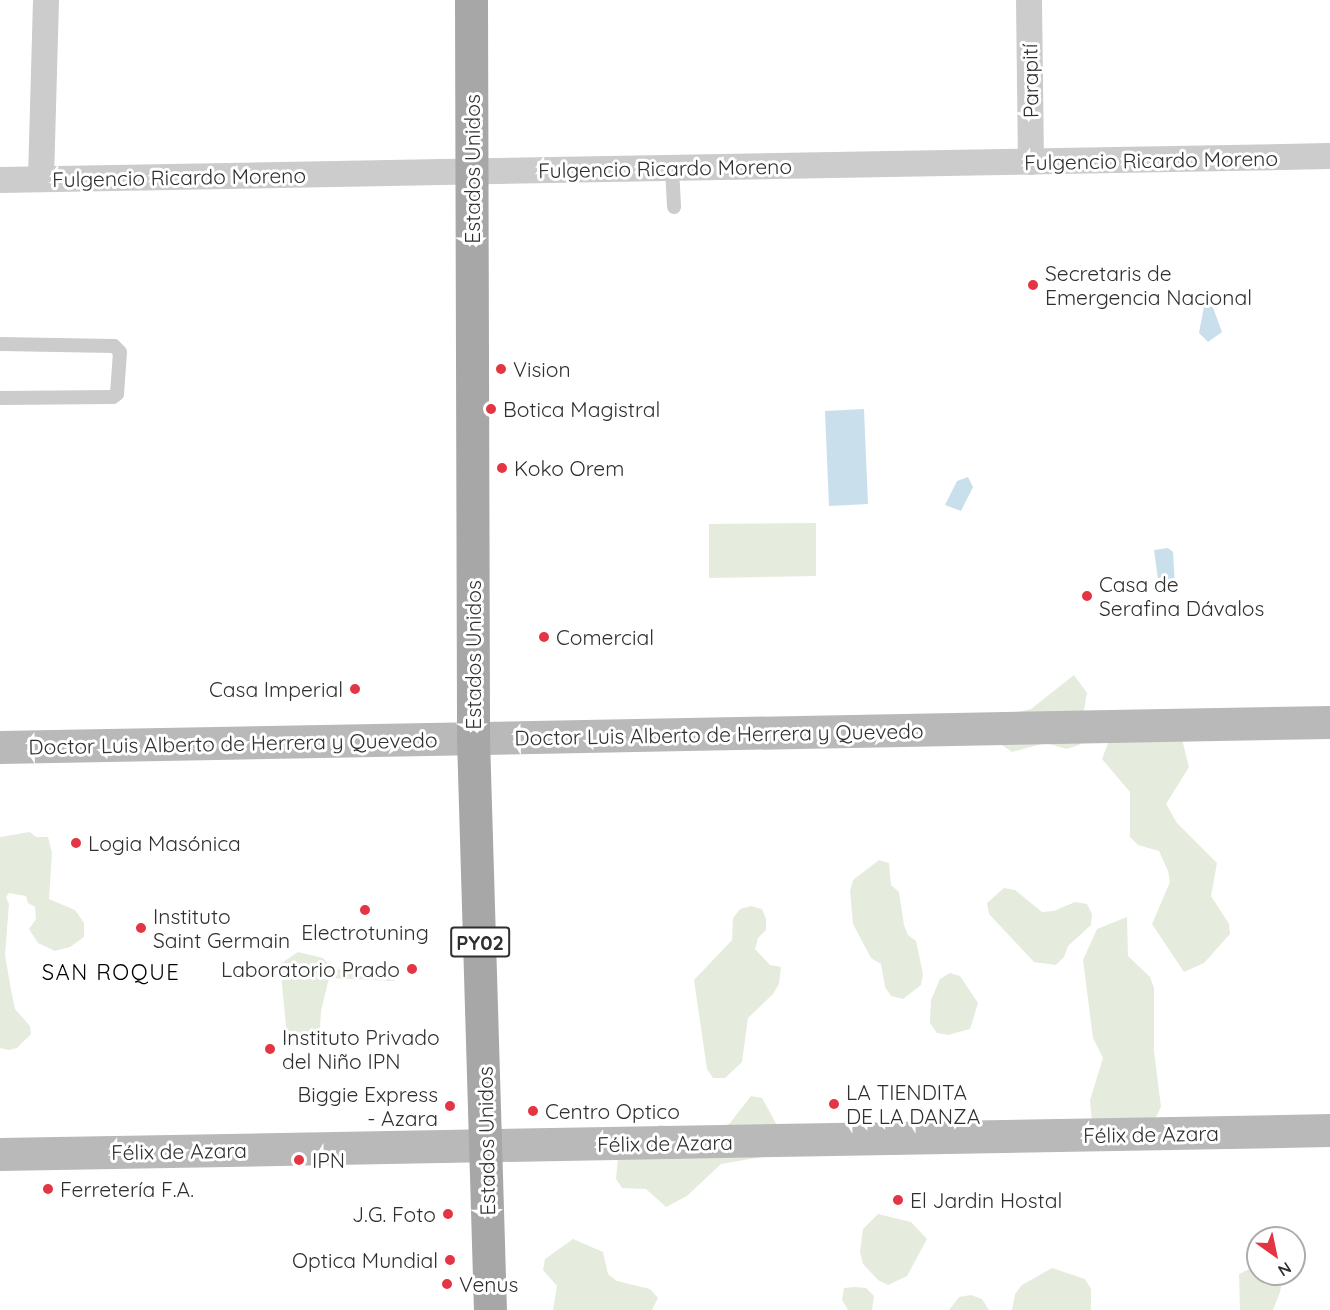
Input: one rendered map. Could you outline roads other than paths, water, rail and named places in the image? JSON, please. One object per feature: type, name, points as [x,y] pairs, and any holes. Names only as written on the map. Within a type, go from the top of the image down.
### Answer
[{"type":"main road","name":"Estados Unidos","points":[[471,0],[473,738],[487,1147],[490,1310]]},
{"type":"street","points":[[41,179],[46,0]]},
{"type":"street","name":"Parapití","points":[[1029,0],[1031,162]]},
{"type":"street","name":"Fulgencio Ricardo Moreno","points":[[0,180],[1330,156]]},
{"type":"street","name":"Doctor Luis Alberto de Herrera y Quevedo","points":[[0,747],[1330,722]]},
{"type":"street","name":"Félix de Azara","points":[[0,1154],[1330,1130]]},
{"type":"lane","points":[[672,168],[674,207]]},
{"type":"lane","points":[[0,344],[114,346],[120,352],[117,394],[113,397],[0,398]]},
{"type":"water","points":[[1205,301],[1212,305],[1222,332],[1208,342],[1199,333]]},
{"type":"water","points":[[864,409],[868,504],[829,506],[825,411]]},
{"type":"water","points":[[968,477],[973,487],[961,511],[945,505],[957,481]]},
{"type":"water","points":[[1168,548],[1173,552],[1175,586],[1159,587],[1154,550]]},
{"type":"place","name":"Secretaris de Emergencia Nacional","points":[[1033,285]]},
{"type":"place","name":"Vision","points":[[501,369]]},
{"type":"place","name":"Botica Magistral","points":[[491,409]]},
{"type":"place","name":"Koko Orem","points":[[502,468]]},
{"type":"place","name":"Casa de Serafina Dávalos","points":[[1087,596]]},
{"type":"place","name":"Comercial","points":[[544,637]]},
{"type":"place","name":"Casa Imperial","points":[[355,689]]},
{"type":"place","name":"Logia Masónica","points":[[76,843]]},
{"type":"place","name":"Electrotuning","points":[[365,910]]},
{"type":"place","name":"Instituto Saint Germain","points":[[141,928]]},
{"type":"place","name":"Laboratorio Prado","points":[[412,969]]},
{"type":"place","name":"Instituto Privado del Niño IPN","points":[[270,1049]]},
{"type":"place","name":"LA TIENDITA DE LA DANZA","points":[[834,1104]]},
{"type":"place","name":"Biggie Express - Azara","points":[[450,1106]]},
{"type":"place","name":"Centro Optico","points":[[533,1111]]},
{"type":"place","name":"IPN","points":[[299,1160]]},
{"type":"place","name":"Ferretería F.A.","points":[[48,1189]]},
{"type":"place","name":"El Jardin Hostal","points":[[898,1200]]},
{"type":"place","name":"J.G. Foto","points":[[448,1214]]},
{"type":"place","name":"Optica Mundial","points":[[450,1260]]},
{"type":"place","name":"Venus","points":[[447,1284]]},
{"type":"district","name":"SAN ROQUE","points":[[111,973]]}]
